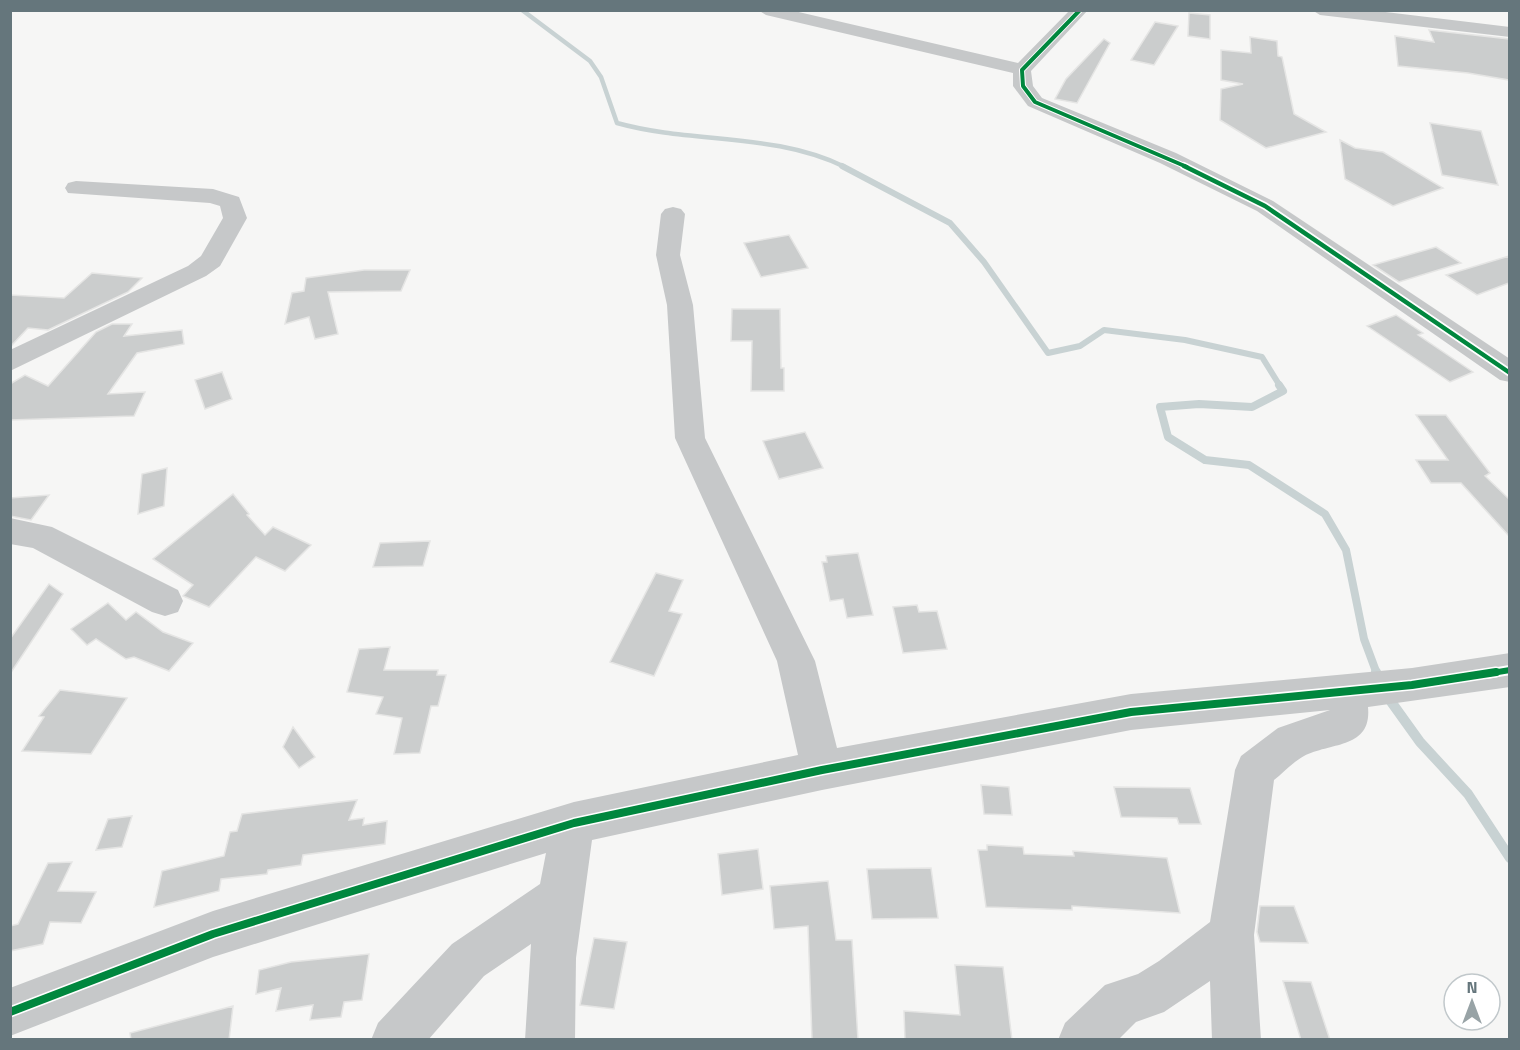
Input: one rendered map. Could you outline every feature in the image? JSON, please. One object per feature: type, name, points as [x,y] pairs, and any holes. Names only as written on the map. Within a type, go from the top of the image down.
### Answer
[{"type":"street","points":[[766,10],[1022,70]]},
{"type":"street","points":[[1080,10],[1022,70],[1023,86],[1035,102],[1168,158],[1265,206],[1348,266],[1509,372]]},
{"type":"street","points":[[1320,10],[1509,32]]},
{"type":"street","points":[[10,362],[197,271],[211,261],[235,218],[231,202],[213,196],[76,188]]},
{"type":"street","points":[[673,214],[668,255],[680,305],[690,438],[796,661],[822,770]]},
{"type":"street","points":[[10,531],[40,536],[165,600]]},
{"type":"street","points":[[10,1012],[213,934],[574,823],[822,770],[1131,712],[1412,685],[1509,670]]},
{"type":"street","points":[[1237,1040],[1231,935],[1255,770],[1292,741],[1338,727],[1350,719],[1359,689]]},
{"type":"street","points":[[550,1040],[549,1006],[558,899],[574,823]]},
{"type":"street","points":[[395,1040],[468,960],[558,899]]},
{"type":"street","points":[[1082,1040],[1122,1002],[1147,995],[1176,978],[1231,935]]},
{"type":"building","points":[[1189,13],[1210,15],[1210,39],[1188,36]]},
{"type":"building","points":[[1155,22],[1178,26],[1154,65],[1131,60]]},
{"type":"building","points":[[1429,30],[1509,39],[1509,80],[1468,73],[1398,66],[1395,36],[1434,42]]},
{"type":"building","points":[[1250,37],[1277,41],[1278,56],[1282,57],[1294,114],[1326,132],[1266,148],[1220,120],[1221,89],[1243,84],[1221,80],[1221,50],[1251,53]]},
{"type":"building","points":[[1104,39],[1110,43],[1077,103],[1055,99],[1066,79]]},
{"type":"building","points":[[1430,123],[1481,131],[1498,185],[1442,175]]},
{"type":"building","points":[[1340,140],[1355,148],[1383,152],[1443,188],[1393,206],[1345,179]]},
{"type":"building","points":[[789,235],[808,268],[761,277],[744,243]]},
{"type":"building","points":[[1436,247],[1461,263],[1399,282],[1373,265]]},
{"type":"building","points":[[1509,256],[1509,283],[1477,295],[1446,275]]},
{"type":"building","points":[[364,270],[410,270],[401,291],[328,292],[338,334],[315,339],[309,317],[285,324],[292,293],[304,291],[306,278]]},
{"type":"building","points":[[92,273],[142,278],[128,292],[48,330],[28,328],[10,347],[10,295],[64,298]]},
{"type":"building","points":[[732,309],[780,309],[781,368],[784,368],[784,391],[751,391],[752,341],[731,341]]},
{"type":"building","points":[[1396,315],[1423,333],[1418,335],[1473,372],[1450,382],[1367,326]]},
{"type":"building","points":[[112,324],[132,324],[124,336],[182,330],[184,344],[137,353],[108,394],[145,392],[134,416],[10,420],[10,384],[25,375],[48,386],[96,332]]},
{"type":"building","points":[[222,372],[232,399],[205,409],[195,380]]},
{"type":"building","points":[[1416,415],[1446,415],[1490,473],[1485,476],[1509,499],[1509,536],[1461,483],[1431,483],[1416,460],[1448,460]]},
{"type":"building","points":[[805,432],[823,468],[779,479],[763,441]]},
{"type":"building","points":[[167,468],[164,506],[138,514],[142,474]]},
{"type":"building","points":[[233,494],[249,514],[247,515],[265,535],[273,527],[311,545],[285,571],[256,557],[209,607],[183,596],[193,585],[153,559]]},
{"type":"building","points":[[49,495],[31,520],[10,516],[10,498]]},
{"type":"building","points":[[430,541],[423,566],[373,567],[380,543]]},
{"type":"building","points":[[858,553],[873,615],[847,618],[843,599],[830,601],[822,562],[827,562],[826,556]]},
{"type":"building","points":[[656,573],[683,580],[669,611],[682,614],[654,676],[610,662]]},
{"type":"building","points":[[49,584],[63,594],[10,674],[10,639]]},
{"type":"building","points":[[108,603],[126,620],[136,612],[163,632],[193,643],[169,671],[134,657],[126,659],[96,639],[87,645],[71,629]]},
{"type":"building","points":[[917,605],[919,612],[937,611],[947,649],[903,653],[893,607]]},
{"type":"building","points":[[390,647],[384,670],[438,670],[437,675],[446,675],[438,706],[431,706],[420,753],[394,754],[402,718],[376,714],[383,697],[347,692],[359,649]]},
{"type":"building","points":[[60,690],[127,698],[91,754],[22,751],[44,717],[39,716]]},
{"type":"building","points":[[293,727],[315,757],[299,768],[283,747]]},
{"type":"building","points":[[981,785],[1009,787],[1012,815],[984,814]]},
{"type":"building","points":[[1114,787],[1190,788],[1201,824],[1179,824],[1177,818],[1121,817]]},
{"type":"building","points":[[357,800],[349,820],[364,818],[363,825],[387,821],[385,844],[303,855],[301,865],[268,870],[267,874],[221,879],[219,891],[154,907],[162,871],[224,856],[230,832],[237,831],[242,814]]},
{"type":"building","points":[[132,816],[122,847],[96,850],[108,819]]},
{"type":"building","points":[[987,845],[1023,847],[1024,854],[1074,856],[1073,851],[1167,858],[1180,913],[1072,906],[1072,910],[986,907],[978,850],[987,850]]},
{"type":"building","points":[[758,849],[763,889],[722,895],[718,854]]},
{"type":"building","points":[[72,862],[58,891],[96,892],[81,923],[50,922],[43,944],[10,951],[10,926],[18,924],[48,863]]},
{"type":"building","points":[[931,868],[938,918],[872,919],[867,869]]},
{"type":"building","points":[[828,881],[836,940],[852,940],[858,1040],[812,1040],[808,926],[774,929],[770,886]]},
{"type":"building","points":[[1260,906],[1294,906],[1308,943],[1260,942],[1257,932]]},
{"type":"building","points":[[594,938],[627,942],[614,1009],[580,1005]]},
{"type":"building","points":[[369,954],[362,1000],[344,1002],[341,1017],[310,1020],[313,1005],[276,1011],[281,988],[256,994],[259,970],[291,962]]},
{"type":"building","points":[[955,965],[1003,967],[1012,1040],[905,1040],[904,1011],[960,1015]]},
{"type":"building","points":[[1283,981],[1311,982],[1330,1040],[1301,1040]]},
{"type":"building","points":[[233,1006],[229,1040],[131,1040],[130,1033]]},
{"type":"waterway","points":[[522,10],[590,61],[601,77],[617,123],[674,134],[790,148],[845,167]]},
{"type":"waterway","points":[[842,166],[950,223],[984,262],[1048,353],[1080,346],[1104,330],[1185,340],[1262,357],[1280,386]]},
{"type":"waterway","points":[[1279,385],[1283,391],[1252,407],[1199,404],[1160,407],[1168,437],[1205,460],[1249,465],[1325,514],[1346,550],[1364,639],[1377,674]]},
{"type":"waterway","points":[[1376,672],[1379,680]]},
{"type":"waterway","points":[[1387,696],[1420,742],[1468,794],[1510,858]]},
{"type":"cycle path","points":[[1080,10],[1022,70],[1023,86],[1035,102],[1168,158],[1265,206],[1329,252],[1510,373]]},
{"type":"cycle path","points":[[10,1012],[213,934],[574,823],[822,770],[1131,712],[1412,685],[1510,670]]}]
